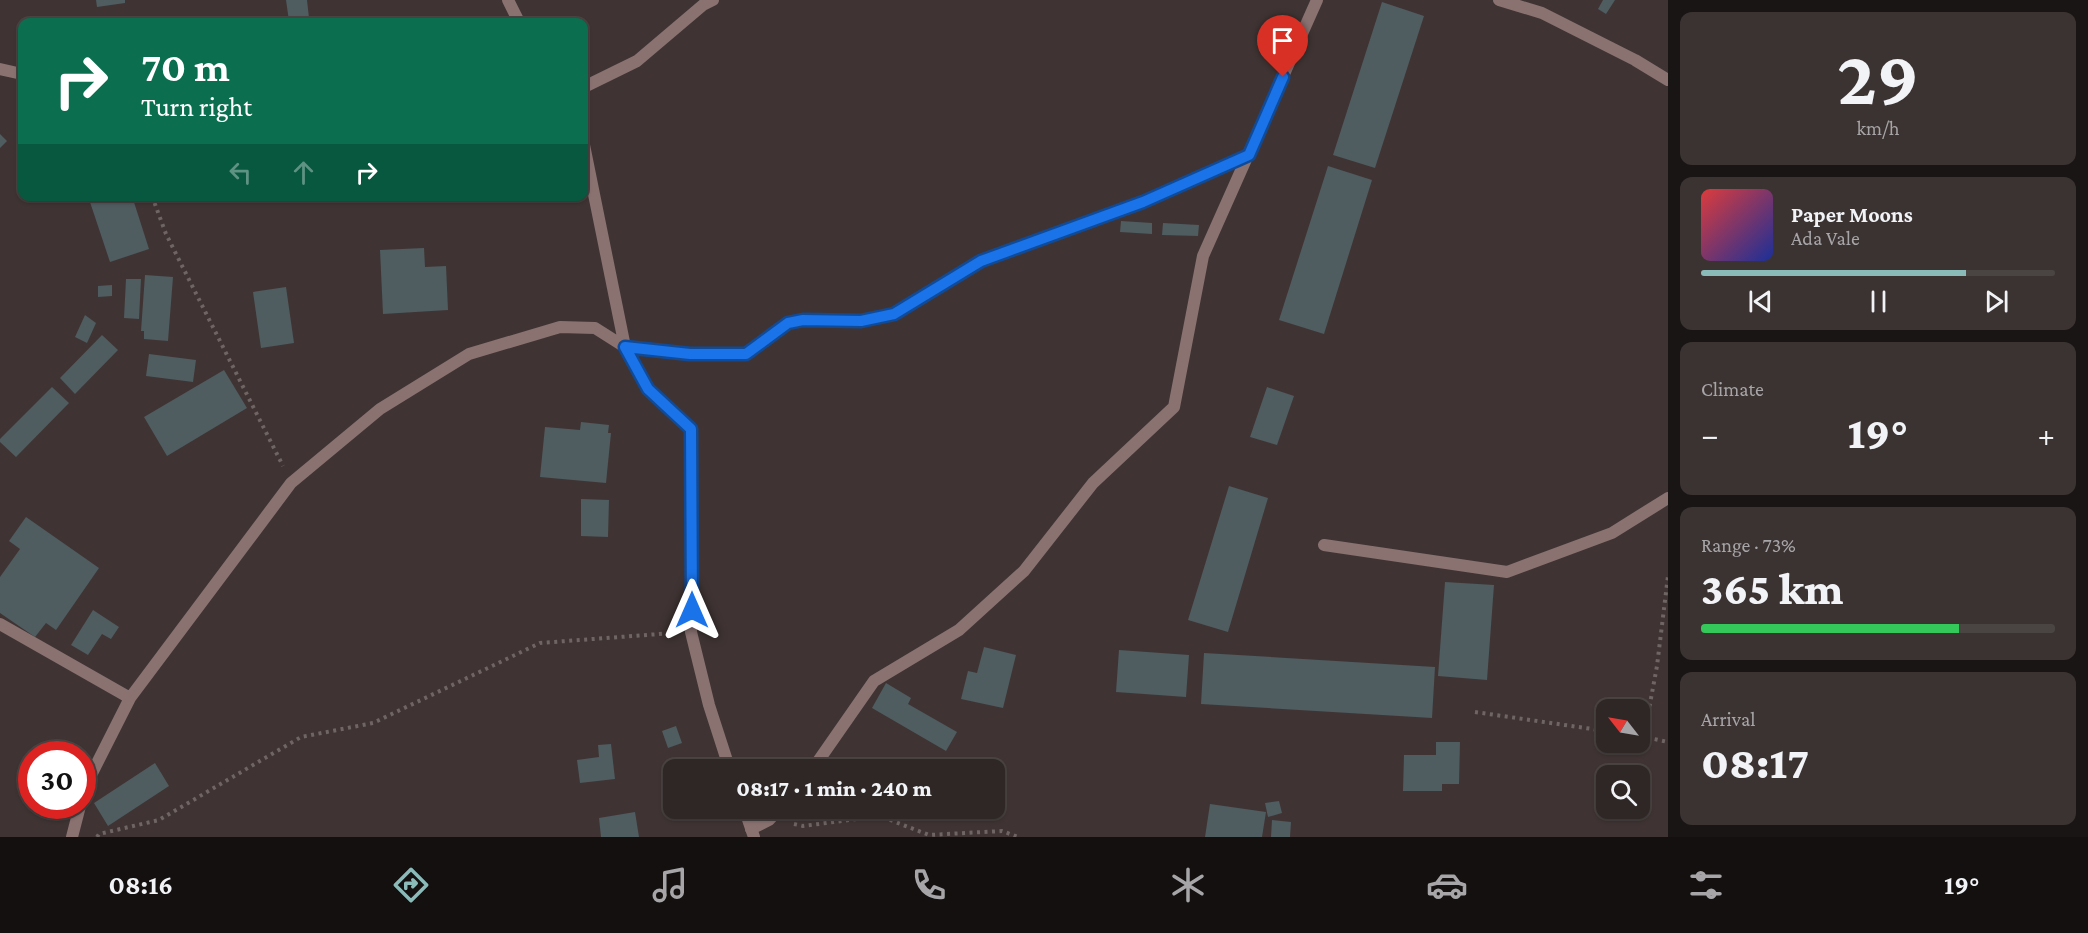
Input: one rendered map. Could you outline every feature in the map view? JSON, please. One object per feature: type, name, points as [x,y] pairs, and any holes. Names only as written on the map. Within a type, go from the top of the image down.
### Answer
[{"type":"street","points":[[508,0],[517,18]]},
{"type":"street","points":[[588,85],[637,61],[713,0]]},
{"type":"street","points":[[820,759],[874,681],[959,630],[1024,571],[1093,483],[1174,407],[1203,256],[1317,0]]},
{"type":"street","points":[[1499,0],[1542,13],[1635,60],[1668,80]]},
{"type":"street","points":[[0,69],[18,73]]},
{"type":"street","points":[[96,767],[130,698],[291,483],[380,409],[469,354],[560,327],[595,328],[625,347],[690,354],[746,354],[788,323],[803,320],[861,321],[894,314],[981,261],[1143,202],[1249,155]]},
{"type":"street","points":[[588,165],[625,347],[648,389],[691,429],[692,632],[709,705],[726,759]]},
{"type":"street","points":[[1324,545],[1507,572],[1612,533],[1668,498]]},
{"type":"street","points":[[0,624],[130,698]]},
{"type":"street","points":[[72,837],[77,819]]},
{"type":"street","points":[[752,833],[769,820]]},
{"type":"path","points":[[154,201],[166,234],[291,483]]},
{"type":"path","points":[[1650,699],[1657,666],[1668,576]]},
{"type":"path","points":[[97,837],[99,834],[159,820],[301,737],[372,723],[540,643],[692,632]]},
{"type":"path","points":[[1475,712],[1596,730]]},
{"type":"path","points":[[1650,738],[1668,742]]},
{"type":"path","points":[[769,820],[803,826],[880,816],[929,835],[1002,831],[1018,837]]},
{"type":"building","points":[[96,0],[125,0],[125,3],[97,7]]},
{"type":"building","points":[[286,0],[307,0],[309,18],[289,18]]},
{"type":"building","points":[[1603,0],[1615,0],[1606,14],[1598,9]]},
{"type":"building","points":[[1382,2],[1424,16],[1375,168],[1333,155]]},
{"type":"building","points":[[0,134],[7,141],[0,148]]},
{"type":"building","points":[[1328,166],[1372,180],[1324,334],[1279,320]]},
{"type":"building","points":[[90,201],[134,201],[149,249],[110,262]]},
{"type":"building","points":[[1121,221],[1152,223],[1152,234],[1120,232]]},
{"type":"building","points":[[1163,223],[1199,225],[1198,236],[1162,235]]},
{"type":"building","points":[[424,248],[425,267],[446,266],[448,310],[383,314],[380,250]]},
{"type":"building","points":[[145,275],[173,277],[168,341],[144,339],[144,331],[141,331]]},
{"type":"building","points":[[126,279],[141,279],[139,319],[124,318]]},
{"type":"building","points":[[112,285],[112,296],[98,297],[98,286]]},
{"type":"building","points":[[286,287],[294,343],[261,348],[253,292]]},
{"type":"building","points":[[85,315],[96,323],[87,343],[75,337]]},
{"type":"building","points":[[102,335],[118,350],[75,394],[60,378]]},
{"type":"building","points":[[149,354],[196,360],[193,382],[146,376]]},
{"type":"building","points":[[224,370],[247,408],[167,456],[144,417]]},
{"type":"building","points":[[52,387],[69,403],[16,457],[0,442],[0,439]]},
{"type":"building","points":[[1267,387],[1294,396],[1277,445],[1250,437]]},
{"type":"building","points":[[581,422],[609,425],[608,433],[611,433],[606,483],[540,477],[545,427],[580,430]]},
{"type":"building","points":[[1229,486],[1268,498],[1228,632],[1188,620]]},
{"type":"building","points":[[581,499],[609,500],[608,537],[581,536]]},
{"type":"building","points":[[26,517],[99,568],[56,630],[46,623],[35,637],[0,613],[0,577],[20,549],[9,541]]},
{"type":"building","points":[[1445,582],[1494,585],[1487,680],[1438,676]]},
{"type":"building","points":[[93,610],[119,627],[111,639],[102,634],[88,655],[71,645]]},
{"type":"building","points":[[984,647],[1016,655],[1003,708],[961,699],[968,671],[977,673]]},
{"type":"building","points":[[1119,650],[1189,655],[1186,697],[1116,692]]},
{"type":"building","points":[[1204,653],[1435,667],[1432,718],[1201,704]]},
{"type":"building","points":[[886,683],[911,698],[908,704],[957,732],[946,751],[872,708]]},
{"type":"building","points":[[676,726],[682,743],[668,748],[662,731]]},
{"type":"building","points":[[1436,742],[1460,742],[1459,784],[1442,784],[1442,791],[1403,791],[1404,755],[1436,755]]},
{"type":"building","points":[[611,744],[615,779],[580,783],[577,760],[599,757],[598,745]]},
{"type":"building","points":[[155,763],[169,786],[108,826],[96,806],[96,802]]},
{"type":"building","points":[[1279,801],[1282,813],[1268,817],[1265,803]]},
{"type":"building","points":[[1210,804],[1266,812],[1262,837],[1205,837]]},
{"type":"building","points":[[635,812],[639,837],[601,837],[599,818]]},
{"type":"building","points":[[1272,820],[1291,822],[1290,837],[1271,837]]},
{"type":"route","points":[[692,610],[691,429],[648,389],[625,347],[690,354],[746,354],[788,323],[803,320],[861,321],[894,314],[981,261],[1143,202],[1249,155],[1283,77]]}]
